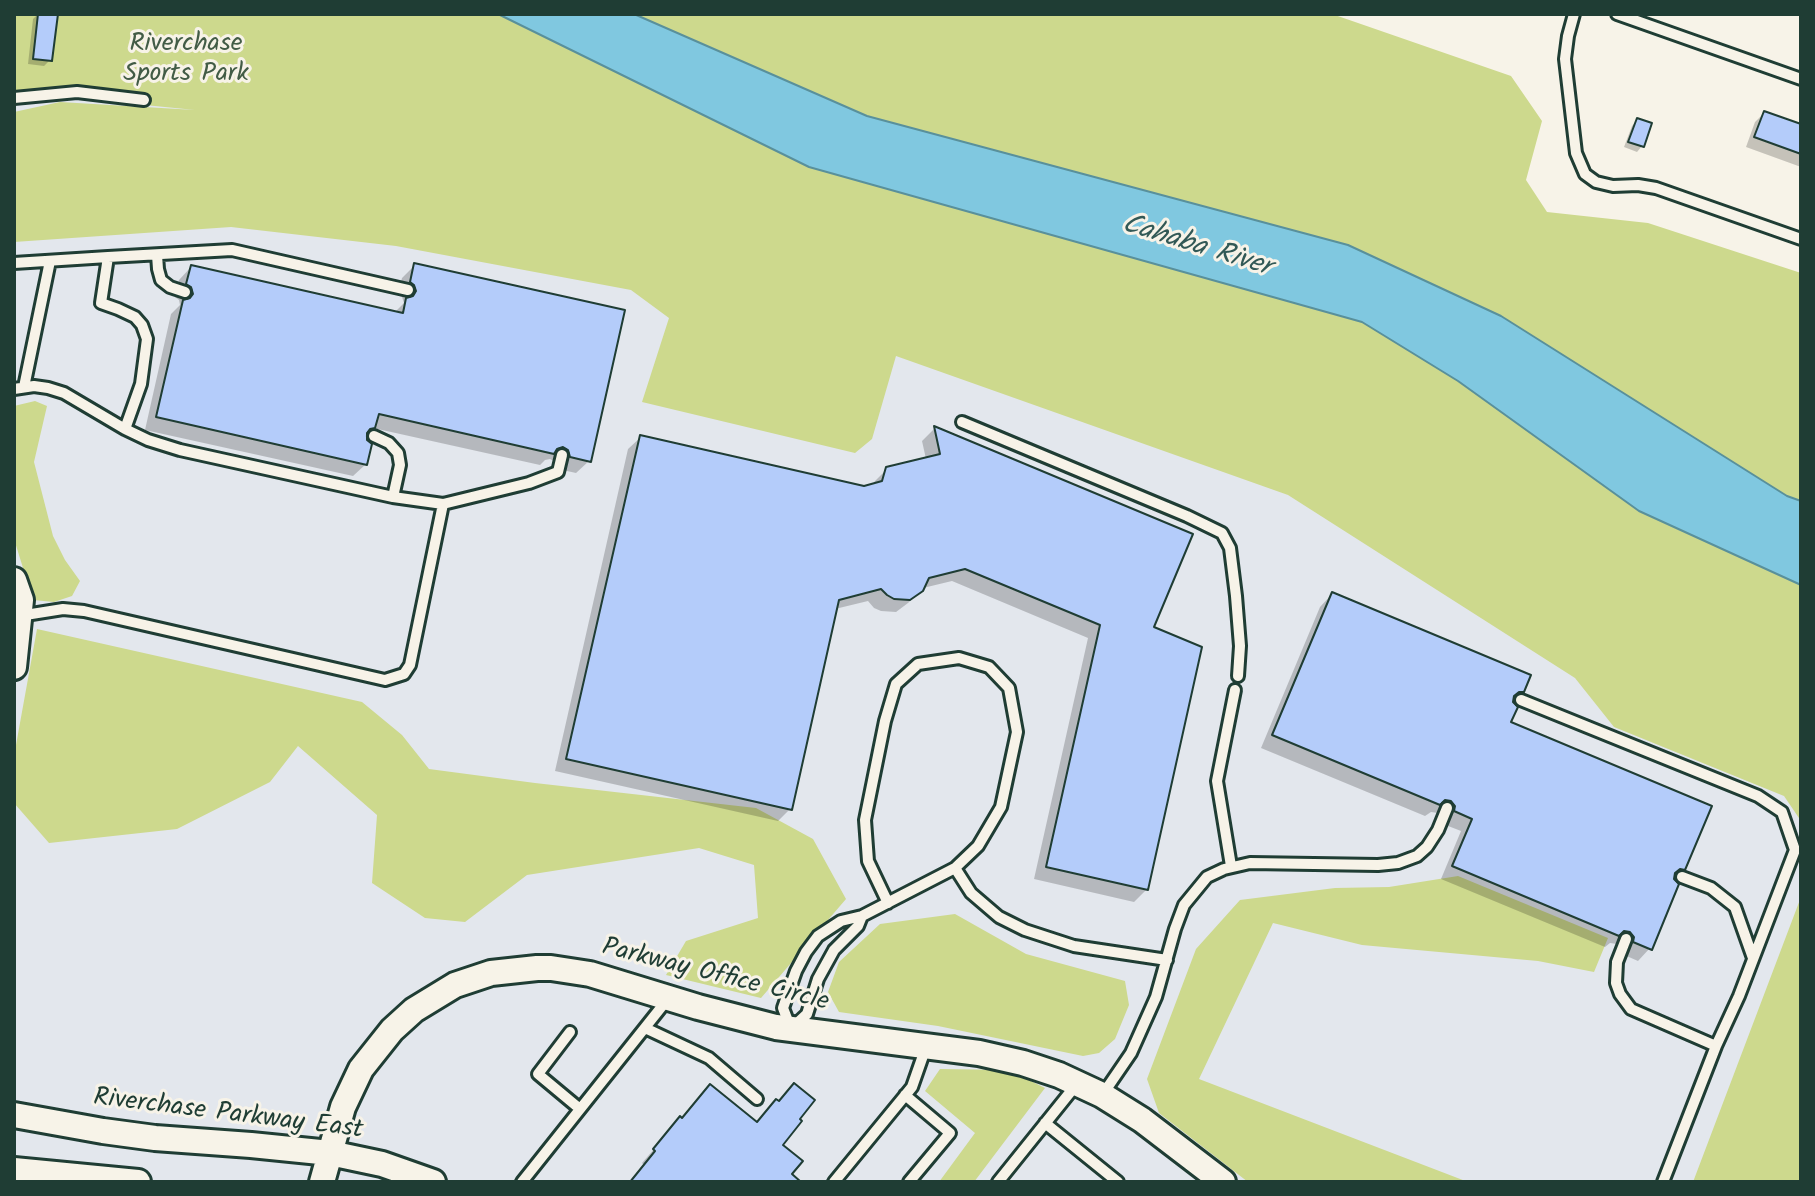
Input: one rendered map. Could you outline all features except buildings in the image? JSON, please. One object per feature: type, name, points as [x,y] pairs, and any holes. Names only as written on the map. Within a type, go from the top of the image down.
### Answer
[{"type":"street","points":[[14,580],[21,600],[14,667]]},
{"type":"street","name":"Parkway Office Circle","points":[[322,1182],[343,1107],[361,1069],[392,1030],[414,1010],[455,985],[507,970],[551,968],[590,974],[668,998],[791,1029],[979,1053],[1023,1063],[1102,1095],[1142,1120],[1223,1182]]},
{"type":"street","name":"Riverchase Parkway East","points":[[14,1115],[155,1138],[330,1153],[382,1164],[433,1182]]},
{"type":"street","points":[[14,1170],[138,1182]]},
{"type":"lane","points":[[1574,14],[1565,59],[1576,153],[1585,174],[1596,182],[1613,186],[1656,188],[1801,239]]},
{"type":"lane","points":[[1617,14],[1639,17],[1801,79]]},
{"type":"lane","points":[[14,98],[77,92],[144,100]]},
{"type":"lane","points":[[14,263],[232,250],[408,290]]},
{"type":"lane","points":[[157,255],[161,280],[185,292]]},
{"type":"lane","points":[[108,257],[101,303],[135,317],[147,339],[141,384],[125,429]]},
{"type":"lane","points":[[50,261],[19,388],[48,388],[64,393],[148,440],[180,450],[393,497],[443,504],[529,483],[558,472],[562,455]]},
{"type":"lane","points":[[962,422],[1222,533],[1230,548],[1236,596],[1240,646],[1238,676]]},
{"type":"lane","points":[[374,436],[389,443],[398,453],[400,465],[393,497]]},
{"type":"lane","points":[[19,616],[63,609],[84,611],[385,680],[404,674],[410,665],[443,504]]},
{"type":"lane","points":[[862,916],[858,926],[834,950],[818,979],[807,1014],[791,1029],[783,1008],[796,971],[818,936],[841,921],[862,916],[888,903],[955,868],[978,846],[1001,807],[1017,732],[1009,688],[989,667],[959,658],[918,664],[896,684],[885,721],[865,820],[868,861],[888,903]]},
{"type":"lane","points":[[1231,866],[1217,781],[1235,690]]},
{"type":"lane","points":[[1521,700],[1758,796],[1782,812],[1795,850],[1663,1182]]},
{"type":"lane","points":[[1102,1095],[1131,1053],[1156,997],[1184,905],[1207,877],[1231,866],[1250,863],[1398,863],[1417,856],[1427,847],[1447,808]]},
{"type":"lane","points":[[955,868],[971,893],[999,917],[1025,930],[1074,946],[1167,960]]},
{"type":"lane","points":[[1682,877],[1711,888],[1735,907],[1753,958]]},
{"type":"lane","points":[[1626,939],[1617,962],[1616,983],[1631,1009],[1716,1046]]},
{"type":"lane","points":[[522,1182],[668,998]]},
{"type":"lane","points":[[645,1028],[709,1058],[757,1099]]},
{"type":"lane","points":[[570,1032],[538,1074],[580,1109]]},
{"type":"lane","points":[[834,1182],[912,1087],[926,1047]]},
{"type":"lane","points":[[998,1182],[1077,1084]]},
{"type":"lane","points":[[905,1095],[950,1133],[909,1182]]},
{"type":"lane","points":[[1045,1123],[1118,1182]]},
{"type":"shaded area","points":[[14,14],[1801,688],[1801,1182],[14,1182]]},
{"type":"green space","name":"Riverchase Sports Park","points":[[14,14],[498,14],[809,167],[1362,322],[1458,381],[1639,511],[1801,585],[1801,821],[1784,796],[1614,727],[1575,678],[1288,495],[896,356],[872,439],[855,453],[642,402],[669,318],[631,290],[396,246],[231,227],[14,242],[14,112],[60,102],[195,110],[14,92]]},
{"type":"green space","points":[[634,14],[1332,14],[1511,76],[1542,121],[1526,180],[1547,212],[1648,223],[1801,273],[1801,501],[1787,496],[1501,316],[1348,245],[867,116]]},
{"type":"green space","points":[[35,401],[47,406],[34,462],[53,536],[80,581],[72,596],[54,602],[33,600],[14,539],[14,406]]},
{"type":"green space","points":[[37,629],[362,702],[402,735],[429,769],[756,808],[813,839],[846,899],[761,998],[666,975],[686,941],[758,918],[754,865],[699,848],[527,875],[465,922],[425,918],[372,883],[377,815],[298,746],[270,782],[177,829],[49,843],[14,803],[14,747]]},
{"type":"green space","points":[[1458,876],[1608,938],[1594,972],[1538,961],[1362,945],[1273,923],[1199,1079],[1468,1182],[1248,1182],[1159,1113],[1147,1079],[1196,949],[1240,900],[1335,888],[1389,887]]},
{"type":"green space","points":[[1801,897],[1801,1182],[1693,1182]]},
{"type":"green space","points":[[955,914],[1026,954],[1125,981],[1129,1005],[1115,1039],[1099,1053],[1083,1056],[938,1026],[839,1012],[828,992],[839,962],[880,924]]},
{"type":"green space","points":[[940,1069],[1009,1070],[1045,1088],[974,1182],[939,1182],[975,1133],[925,1091]]},
{"type":"water","name":"Cahaba River","points":[[498,14],[634,14],[867,116],[1348,245],[1501,316],[1787,496],[1801,501],[1801,585],[1639,511],[1458,381],[1362,322],[809,167]]}]
